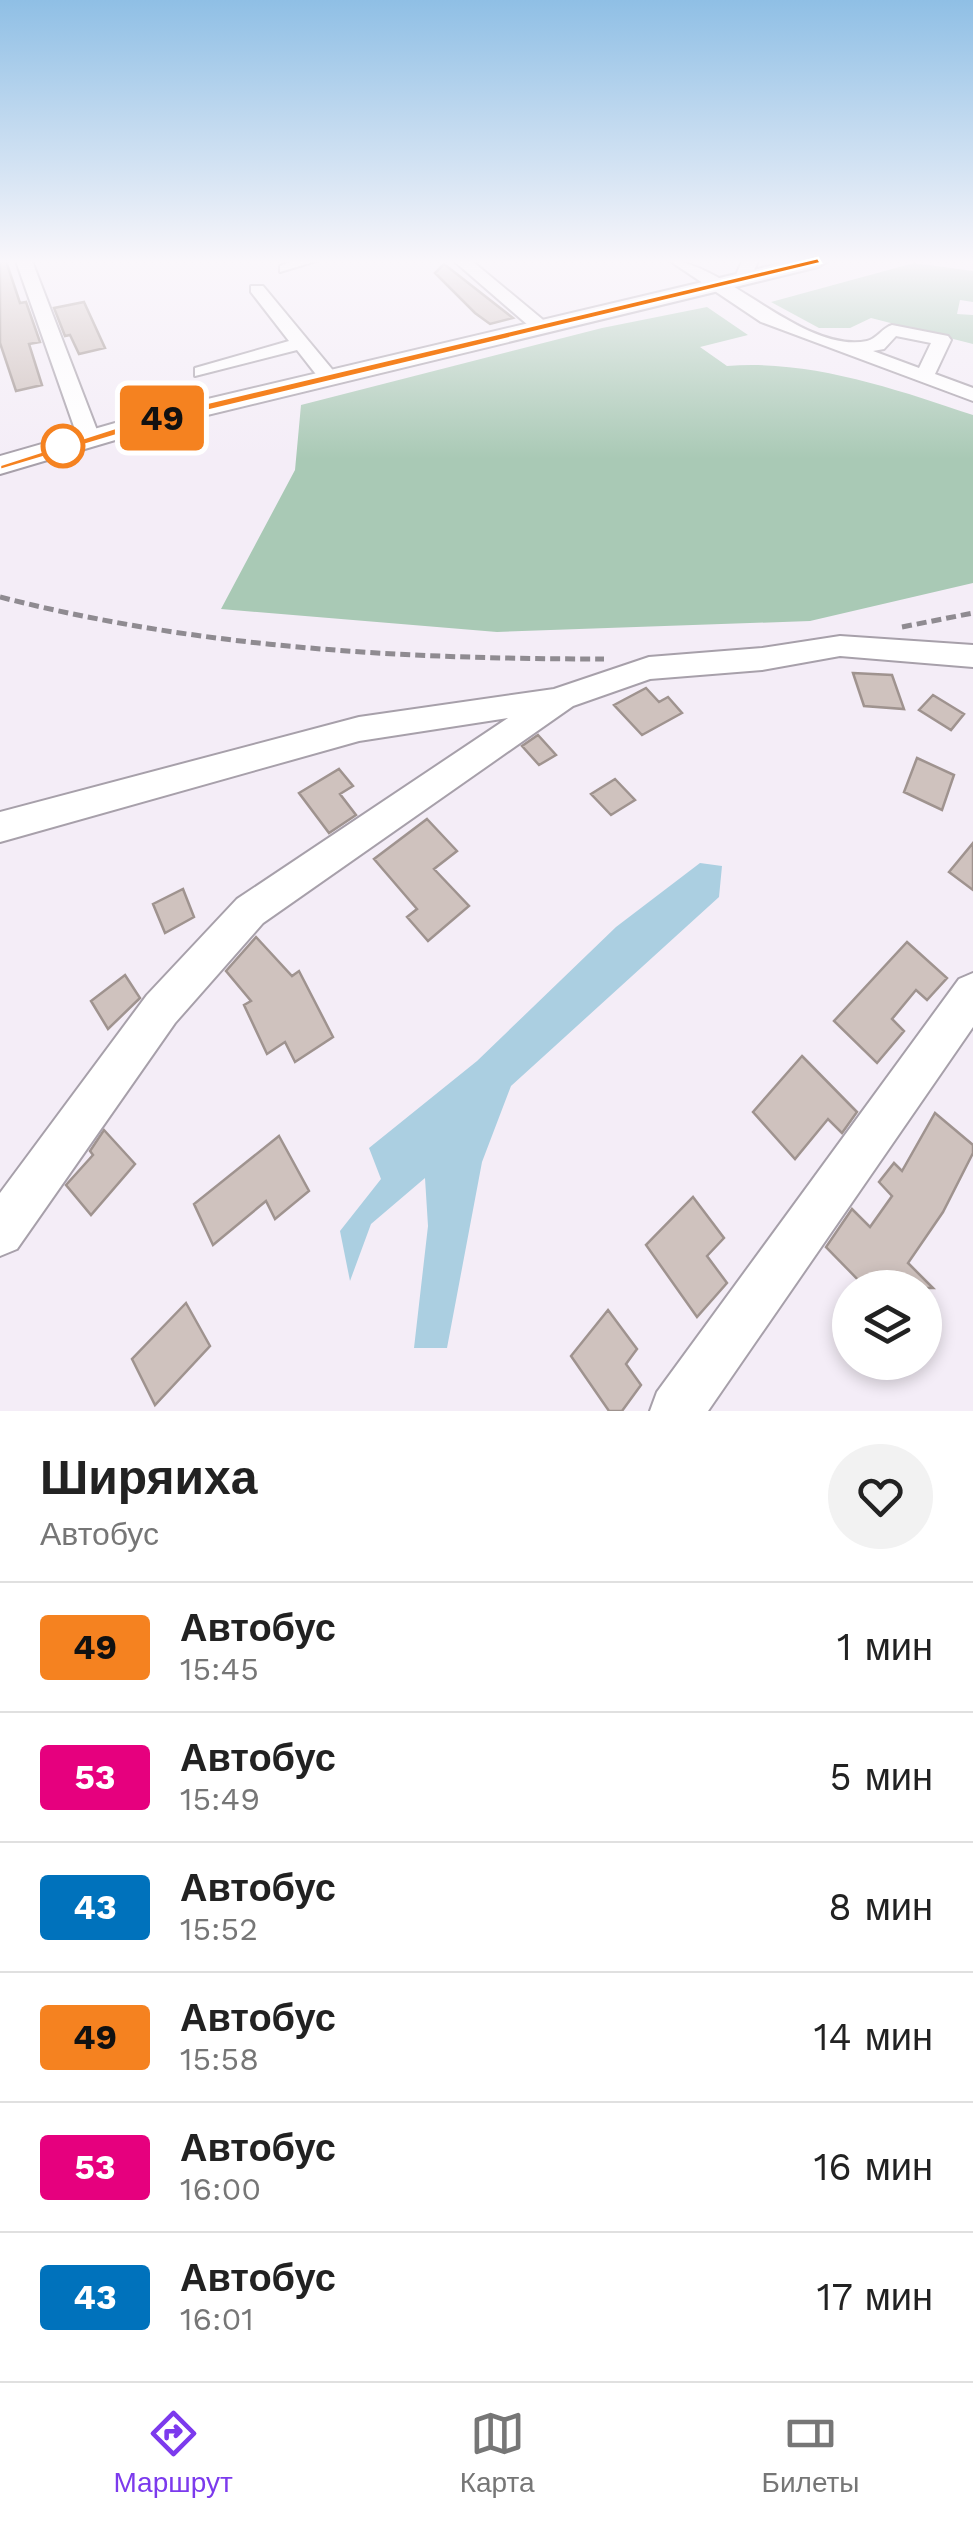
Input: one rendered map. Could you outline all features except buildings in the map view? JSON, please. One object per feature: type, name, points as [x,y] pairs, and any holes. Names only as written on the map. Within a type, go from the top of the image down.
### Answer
[{"type":"main road","points":[[0,465],[250,396],[547,327]]},
{"type":"street","points":[[52,327],[89,438]]},
{"type":"street","points":[[288,327],[329,378]]},
{"type":"street","points":[[791,327],[973,394]]},
{"type":"street","points":[[850,348],[878,344],[892,330],[942,340],[925,376]]},
{"type":"street","points":[[202,372],[301,343]]},
{"type":"street","points":[[231,365],[250,396]]},
{"type":"street","points":[[0,827],[359,729],[562,698],[650,668],[762,659],[840,646],[973,656]]},
{"type":"street","points":[[0,1232],[162,1009],[250,911],[562,698]]},
{"type":"street","points":[[676,1411],[973,993]]},
{"type":"path","points":[[0,597],[110,624],[287,650],[419,659],[620,658]]},
{"type":"path","points":[[888,630],[973,612]]},
{"type":"green space","points":[[736,327],[748,335],[700,347],[727,366],[789,367],[852,378],[973,415],[973,583],[810,621],[497,632],[221,609],[295,470],[301,405],[602,328]]},
{"type":"green space","points":[[906,327],[973,327],[973,344]]},
{"type":"water","points":[[700,863],[722,866],[719,897],[511,1086],[482,1162],[447,1348],[414,1348],[428,1226],[425,1178],[371,1224],[350,1281],[340,1231],[381,1179],[369,1148],[477,1061],[616,927]]},
{"type":"bus line","name":"49","points":[[0,465],[157,419],[543,327]]}]
